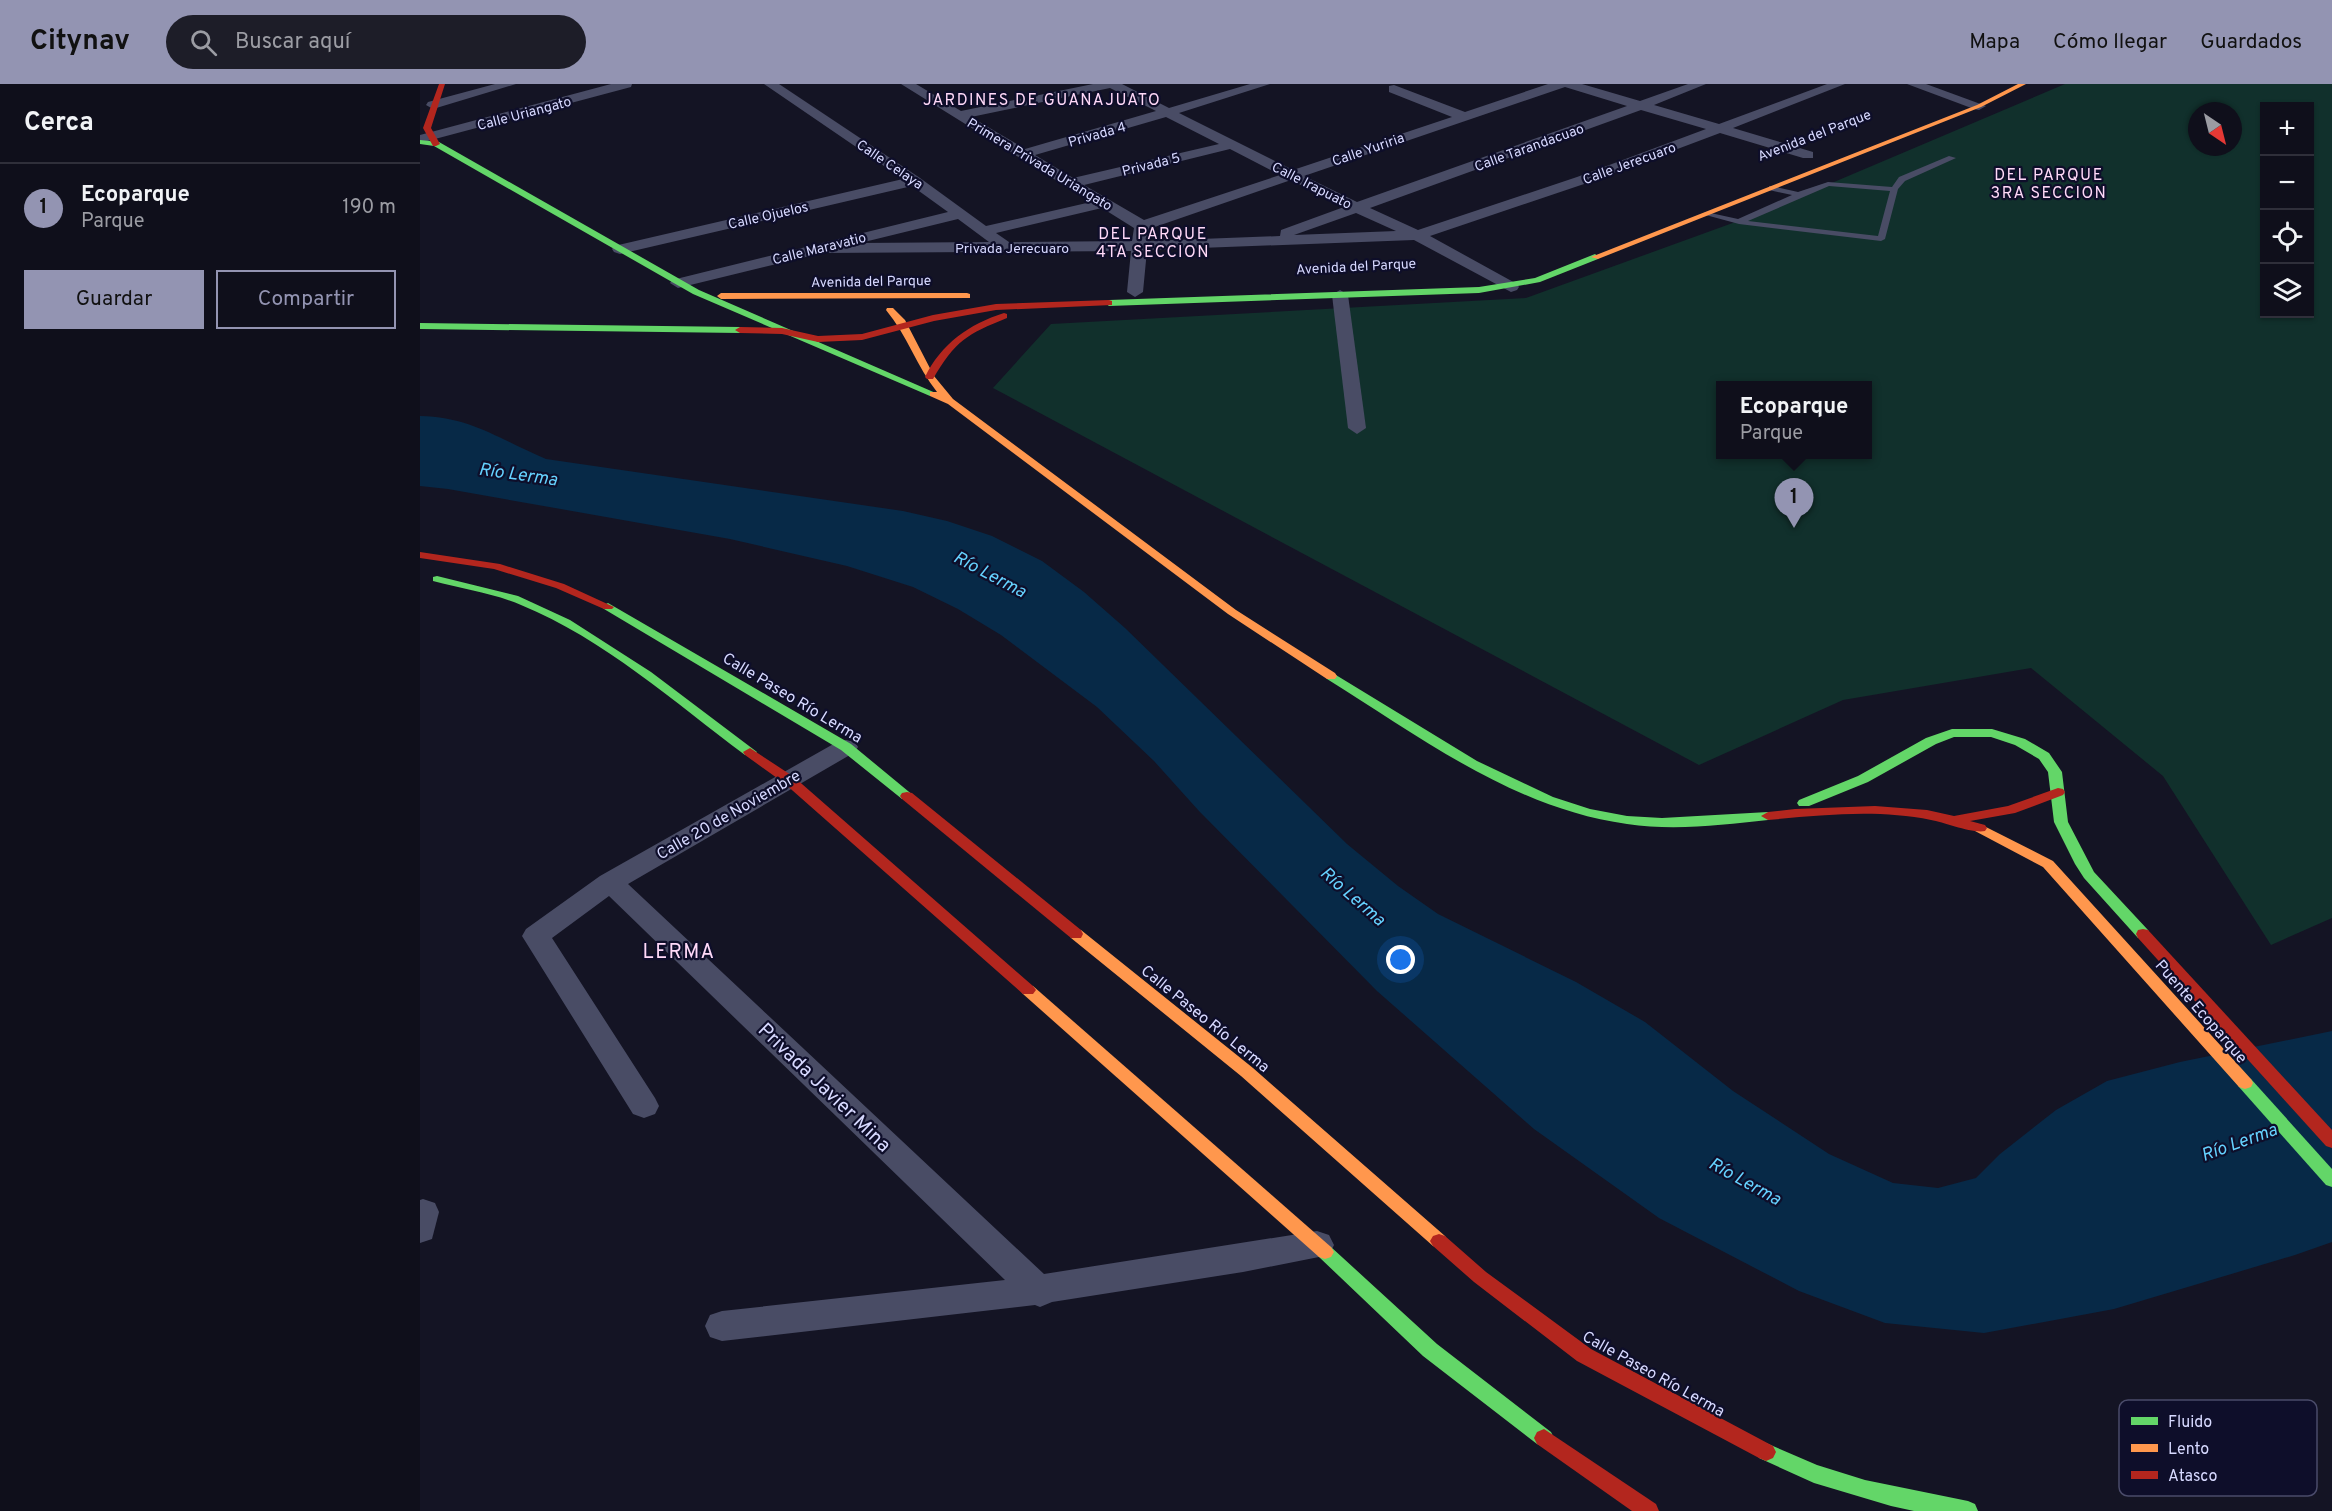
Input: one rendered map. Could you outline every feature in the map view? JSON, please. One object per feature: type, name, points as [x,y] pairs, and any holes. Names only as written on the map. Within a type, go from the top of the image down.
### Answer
[{"type":"street","points":[[442,84],[433,105],[427,128],[427,140],[696,292],[782,332],[951,402]]},
{"type":"street","points":[[433,105],[510,84]]},
{"type":"street","name":"Calle Uriangato","points":[[427,140],[626,84]]},
{"type":"street","name":"Calle Celaya","points":[[770,84],[915,181],[1007,248]]},
{"type":"street","name":"Primera Privada Uriangato","points":[[909,84],[1142,226]]},
{"type":"street","points":[[959,115],[1112,84]]},
{"type":"street","name":"Calle Irapuato","points":[[1112,84],[1356,208],[1417,235],[1511,287]]},
{"type":"street","name":"Privada 4","points":[[1024,154],[1264,84]]},
{"type":"street","name":"Calle Yuriria","points":[[1142,226],[1561,84]]},
{"type":"street","points":[[1568,84],[1814,153]]},
{"type":"street","name":"Calle Tarandacuao","points":[[1263,241],[1700,84]]},
{"type":"street","name":"Calle Jerecuaro","points":[[1417,235],[1723,129],[1839,84]]},
{"type":"street","points":[[1913,84],[1979,106]]},
{"type":"street","name":"Avenida del Parque","points":[[782,332],[818,339],[862,337],[972,310],[1049,305],[1511,287],[1537,280],[1979,106],[2023,84]]},
{"type":"street","points":[[1394,89],[1465,117]]},
{"type":"street","points":[[1936,105],[1973,89]]},
{"type":"street","name":"Privada 5","points":[[1072,183],[1231,145]]},
{"type":"street","name":"Avenida del Parque","points":[[1787,164],[1814,153]]},
{"type":"street","name":"Calle Ojuelos","points":[[620,249],[915,181]]},
{"type":"street","points":[[983,231],[1105,203]]},
{"type":"street","name":"Calle Maravatio","points":[[678,282],[960,214]]},
{"type":"street","points":[[1135,292],[1142,226]]},
{"type":"street","name":"Privada Jerecuaro","points":[[822,248],[1140,246],[1417,235]]},
{"type":"street","name":"Avenida del Parque","points":[[696,292],[744,298],[860,298],[1135,292],[1487,275],[1512,269]]},
{"type":"street","points":[[1340,295],[1357,428]]},
{"type":"street","points":[[813,311],[860,298],[889,309],[903,326],[930,377],[951,402],[1232,612],[1471,762],[1516,786],[1564,806],[1624,820],[1688,824],[1832,810],[1895,809],[1951,818],[2011,811],[2058,792]]},
{"type":"street","points":[[930,377],[940,354],[965,333],[1003,316],[1049,305]]},
{"type":"street","points":[[420,326],[782,332],[796,319]]},
{"type":"street","name":"Calle Paseo Río Lerma","points":[[420,555],[496,566],[561,586],[618,611],[846,747],[1247,1072],[1480,1277],[1584,1355],[1776,1456],[1847,1484],[1922,1504],[1968,1511]]},
{"type":"street","points":[[420,576],[480,587],[536,607],[586,633],[789,780],[1317,1245],[1430,1350],[1567,1456],[1649,1511]]},
{"type":"street","name":"Puente Ecoparque","points":[[1756,818],[1797,805],[1871,775],[1932,741],[1953,733],[1979,732],[2007,737],[2032,748],[2050,763],[2059,780],[2059,812],[2065,834],[2089,875],[2332,1141]]},
{"type":"street","name":"Calle 20 de Noviembre","points":[[644,1106],[536,936],[610,882],[846,747]]},
{"type":"street","points":[[1871,775],[1877,793],[1895,809]]},
{"type":"street","name":"Puente Ecoparque","points":[[1951,818],[1985,830],[2048,864],[2332,1180]]},
{"type":"street","name":"Privada Javier Mina","points":[[610,882],[1040,1292]]},
{"type":"street","points":[[722,1326],[882,1311],[1040,1292],[1317,1245]]},
{"type":"lane","points":[[1706,214],[1739,222],[1881,239],[1894,189],[1902,179],[1952,158]]},
{"type":"lane","points":[[1739,222],[1828,184],[1894,189]]},
{"type":"lane","points":[[1772,188],[1799,195]]},
{"type":"green space","points":[[2065,84],[2332,84],[2332,918],[2271,945],[2163,776],[2031,668],[1843,700],[1699,765],[993,388],[1051,324],[1526,298],[1763,212]]},
{"type":"water","name":"Río Lerma","points":[[420,416],[455,420],[471,425],[546,459],[903,511],[947,521],[992,536],[1042,561],[1084,592],[1125,628],[1347,844],[1398,886],[1438,914],[1576,982],[1645,1022],[1733,1091],[1829,1154],[1893,1183],[1938,1188],[1976,1178],[2000,1154],[2056,1110],[2107,1081],[2180,1062],[2332,1031],[2332,1242],[2114,1309],[1984,1333],[1885,1323],[1799,1291],[1659,1218],[1534,1129],[1377,991],[1199,811],[1154,761],[1097,707],[1001,635],[958,609],[913,587],[847,566],[730,539],[420,486]]},
{"type":"traffic: fast","points":[[420,142],[436,144],[696,292],[933,394]]},
{"type":"traffic: fast","points":[[1109,303],[1479,290],[1537,280],[1595,257]]},
{"type":"traffic: fast","points":[[420,326],[740,330]]},
{"type":"traffic: fast","points":[[437,579],[514,598],[566,622],[647,675],[750,752]]},
{"type":"traffic: fast","points":[[608,607],[846,747],[907,796]]},
{"type":"traffic: fast","points":[[1331,676],[1473,764],[1549,800],[1587,813],[1627,820],[1662,822],[1715,821],[1768,816]]},
{"type":"traffic: fast","points":[[1804,803],[1863,779],[1931,741],[1952,733],[1992,733],[2020,742],[2044,756],[2055,772],[2061,822],[2080,861],[2089,875],[2143,934]]},
{"type":"traffic: fast","points":[[2245,1083],[2332,1180]]},
{"type":"traffic: fast","points":[[1325,1252],[1430,1350],[1544,1438]]},
{"type":"traffic: fast","points":[[1766,1452],[1814,1473],[1865,1490],[1968,1511]]},
{"type":"traffic: slow","points":[[1595,257],[1979,106],[2023,84]]},
{"type":"traffic: slow","points":[[721,296],[967,296]]},
{"type":"traffic: slow","points":[[890,310],[900,320],[930,377],[950,402]]},
{"type":"traffic: slow","points":[[933,394],[951,402],[1232,612],[1331,676]]},
{"type":"traffic: slow","points":[[1980,828],[2048,864],[2245,1083]]},
{"type":"traffic: slow","points":[[1076,934],[1247,1072],[1439,1241]]},
{"type":"traffic: slow","points":[[1028,990],[1325,1252]]},
{"type":"traffic: jam","points":[[436,144],[427,128],[442,84]]},
{"type":"traffic: jam","points":[[740,330],[782,331],[818,339],[862,337],[933,318],[996,307],[1109,303]]},
{"type":"traffic: jam","points":[[930,377],[942,355],[950,346],[980,326],[1004,316]]},
{"type":"traffic: jam","points":[[420,555],[496,566],[560,586],[608,607]]},
{"type":"traffic: jam","points":[[750,752],[789,780],[1028,990]]},
{"type":"traffic: jam","points":[[1959,818],[2010,810],[2058,792]]},
{"type":"traffic: jam","points":[[907,796],[1076,934]]},
{"type":"traffic: jam","points":[[1768,816],[1848,810],[1901,811],[1954,820],[1980,828]]},
{"type":"traffic: jam","points":[[2143,934],[2332,1141]]},
{"type":"traffic: jam","points":[[1439,1241],[1480,1277],[1584,1355],[1766,1452]]},
{"type":"traffic: jam","points":[[1544,1438],[1649,1511]]},
{"type":"place","name":"Ecoparque","points":[[1794,528]]},
{"type":"district","name":"JARDINES DE GUANAJUATO","points":[[1042,99]]},
{"type":"district","name":"DEL PARQUE 3RA SECCION","points":[[2049,183]]},
{"type":"district","name":"DEL PARQUE 4TA SECCION","points":[[1153,242]]},
{"type":"district","name":"LERMA","points":[[679,951]]}]
